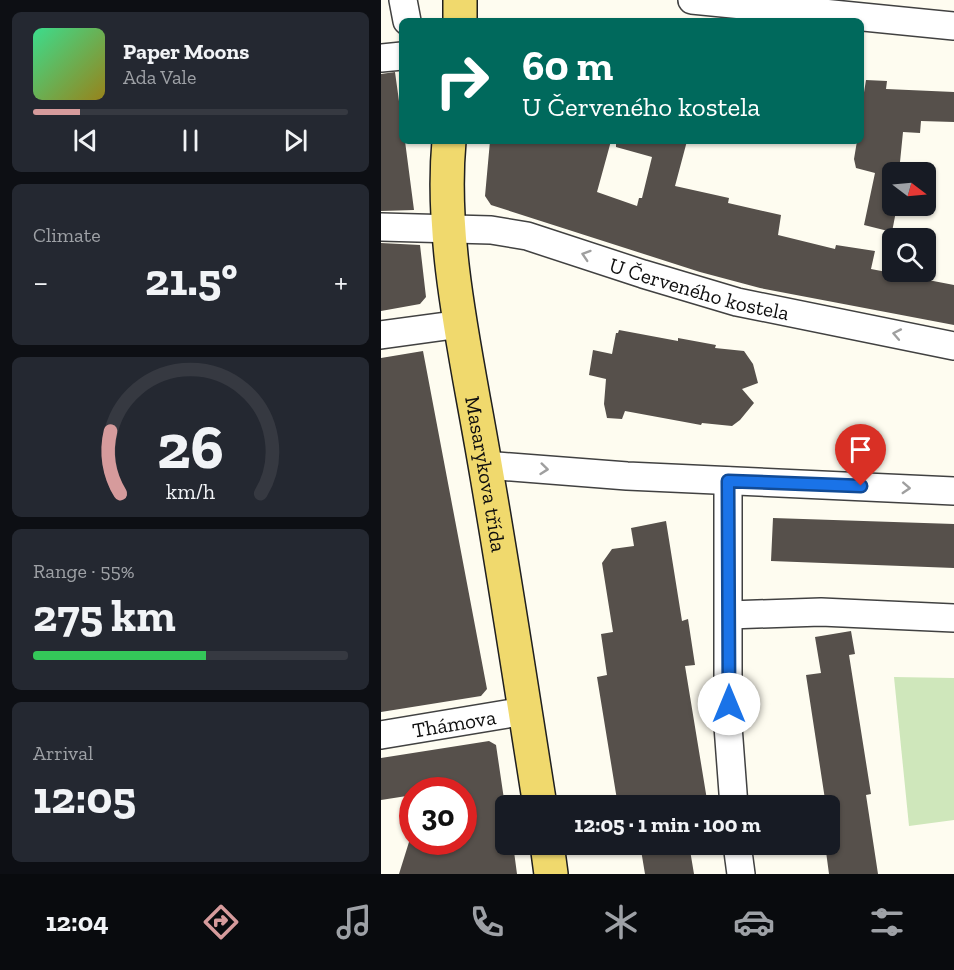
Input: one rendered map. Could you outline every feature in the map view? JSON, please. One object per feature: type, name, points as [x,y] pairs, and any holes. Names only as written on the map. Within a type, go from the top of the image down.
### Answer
[{"type":"main road","points":[[460,0],[460,18]]},
{"type":"main road","name":"Masarykova třída","points":[[443,150],[449,228],[461,324],[486,465],[538,795]]},
{"type":"main road","points":[[548,855],[551,874]]},
{"type":"street","points":[[403,0],[406,18]]},
{"type":"street","points":[[692,0],[954,26]]},
{"type":"street","points":[[381,58],[399,56]]},
{"type":"street","name":"U Červeného kostela","points":[[381,227],[491,230],[527,236],[737,302],[954,346]]},
{"type":"street","points":[[381,335],[461,324]]},
{"type":"street","points":[[486,465],[728,481],[954,490]]},
{"type":"street","points":[[728,481],[728,726],[733,795]]},
{"type":"street","points":[[729,615],[821,612],[954,618]]},
{"type":"street","name":"Thámova","points":[[381,735],[525,711]]},
{"type":"street","points":[[738,855],[741,874]]},
{"type":"green space","points":[[894,677],[954,678],[954,820],[909,826]]},
{"type":"building","points":[[395,72],[399,101],[399,144],[405,144],[414,210],[381,211],[381,74]]},
{"type":"building","points":[[866,80],[887,81],[886,89],[954,92],[954,122],[921,121],[920,133],[903,132],[900,162],[882,162],[882,216],[895,216],[893,228],[882,230],[864,225],[875,173],[856,168],[854,159],[856,144],[864,144]]},
{"type":"building","points":[[490,144],[610,144],[597,192],[637,206],[639,198],[642,198],[652,157],[616,147],[616,144],[686,144],[675,186],[729,198],[728,203],[781,215],[778,235],[835,249],[836,245],[875,251],[871,269],[882,271],[882,282],[936,282],[954,285],[954,325],[760,288],[700,272],[491,205],[485,196]]},
{"type":"building","points":[[381,243],[420,245],[426,297],[420,304],[381,311]]},
{"type":"building","points":[[619,330],[678,341],[678,338],[716,345],[715,348],[744,351],[753,364],[758,383],[742,389],[754,403],[732,426],[702,423],[701,425],[625,411],[622,419],[607,418],[604,404],[606,379],[589,375],[593,350],[612,354],[616,333]]},
{"type":"building","points":[[423,351],[487,689],[481,696],[381,712],[381,358]]},
{"type":"building","points":[[773,518],[954,524],[954,568],[771,561]]},
{"type":"building","points":[[666,521],[682,621],[688,619],[695,665],[685,666],[706,795],[616,795],[597,677],[607,675],[601,634],[613,632],[602,563],[612,549],[634,546],[631,528]]},
{"type":"building","points":[[851,631],[855,654],[849,655],[871,794],[866,795],[878,874],[829,874],[826,855],[840,855],[840,795],[824,795],[806,675],[821,673],[815,637]]},
{"type":"building","points":[[489,741],[496,745],[503,795],[495,795],[495,855],[514,855],[517,874],[399,874],[405,855],[477,855],[477,777],[399,777],[399,797],[381,800],[381,758]]},
{"type":"building","points":[[642,855],[691,855],[694,874],[645,874]]},
{"type":"route","points":[[729,704],[728,481],[861,486]]}]
